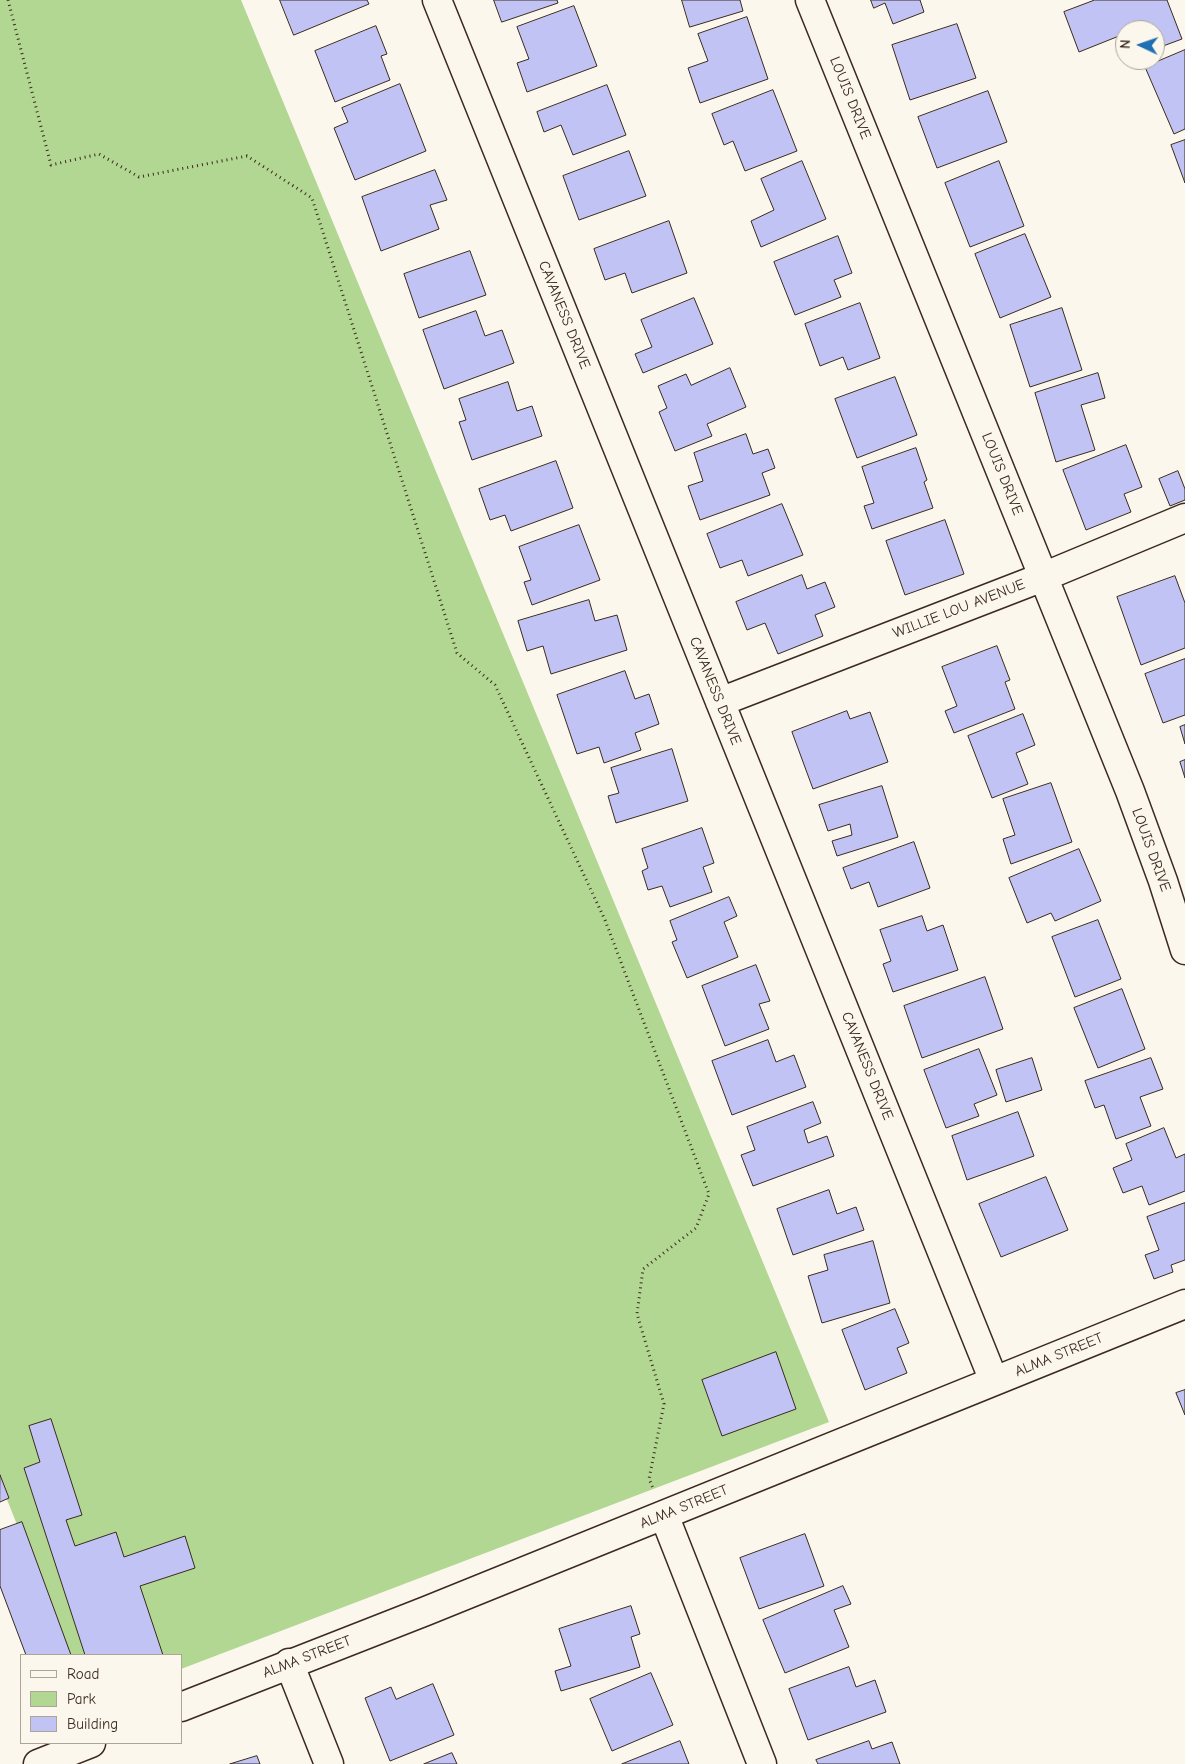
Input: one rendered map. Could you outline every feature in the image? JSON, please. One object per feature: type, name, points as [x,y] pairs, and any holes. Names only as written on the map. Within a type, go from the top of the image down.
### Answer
[{"type":"street","name":"CAVANESS DRIVE","points":[[436,0],[725,700],[994,1381]]},
{"type":"street","name":"LOUIS DRIVE","points":[[810,0],[1130,791],[1163,881],[1185,950]]},
{"type":"street","name":"WILLIE LOU AVENUE","points":[[725,700],[1043,577],[1185,518]]},
{"type":"street","name":"ALMA STREET","points":[[182,1707],[289,1663],[426,1611],[1185,1304]]},
{"type":"street","points":[[664,1515],[762,1764]]},
{"type":"street","points":[[289,1663],[329,1764]]},
{"type":"street","points":[[38,1764],[88,1744]]},
{"type":"path","points":[[8,0],[51,164],[99,154],[139,177],[247,156],[312,198],[457,653],[495,685],[601,911],[709,1194],[696,1228],[643,1269],[637,1314],[664,1404],[649,1479],[664,1515]]},
{"type":"green space","points":[[0,0],[241,0],[829,1422],[182,1669],[182,1654],[69,1654],[0,1482]]},
{"type":"building","points":[[280,0],[367,0],[369,4],[294,35]]},
{"type":"building","points":[[494,0],[557,0],[558,3],[502,22]]},
{"type":"building","points":[[682,0],[740,0],[743,11],[690,27]]},
{"type":"building","points":[[871,0],[920,0],[924,12],[893,24],[885,3],[874,8]]},
{"type":"building","points":[[1095,0],[1167,0],[1182,39],[1165,45],[1165,20],[1115,20],[1115,38],[1079,52],[1064,12]]},
{"type":"building","points":[[574,6],[597,66],[527,92],[517,63],[529,59],[517,27]]},
{"type":"building","points":[[747,17],[768,79],[700,103],[688,68],[708,61],[698,34]]},
{"type":"building","points":[[957,24],[976,78],[910,100],[892,45]]},
{"type":"building","points":[[376,26],[387,54],[381,56],[390,80],[335,102],[315,51]]},
{"type":"building","points":[[1185,50],[1185,129],[1174,134],[1146,70],[1165,70],[1165,58]]},
{"type":"building","points":[[400,84],[426,151],[355,180],[334,128],[348,122],[342,108]]},
{"type":"building","points":[[607,85],[626,135],[573,155],[561,125],[544,132],[537,112]]},
{"type":"building","points":[[773,90],[797,151],[745,171],[733,141],[724,145],[712,114]]},
{"type":"building","points":[[988,91],[1007,142],[937,168],[918,117]]},
{"type":"building","points":[[1185,140],[1185,183],[1171,145]]},
{"type":"building","points":[[629,151],[646,196],[579,220],[563,176]]},
{"type":"building","points":[[802,161],[826,219],[761,247],[751,221],[774,210],[761,179]]},
{"type":"building","points":[[999,161],[1024,226],[970,247],[945,183]]},
{"type":"building","points":[[435,170],[447,200],[430,205],[439,229],[381,251],[362,197]]},
{"type":"building","points":[[669,221],[687,273],[632,293],[625,273],[605,280],[594,249]]},
{"type":"building","points":[[1025,234],[1051,297],[1000,318],[975,254]]},
{"type":"building","points":[[838,236],[852,273],[834,280],[841,297],[795,315],[774,262]]},
{"type":"building","points":[[470,251],[486,295],[419,318],[404,274]]},
{"type":"building","points":[[694,298],[713,344],[643,373],[635,354],[652,347],[641,320]]},
{"type":"building","points":[[860,303],[880,358],[848,370],[843,357],[820,366],[805,324]]},
{"type":"building","points":[[1062,308],[1082,370],[1030,387],[1010,325]]},
{"type":"building","points":[[476,311],[485,336],[502,330],[514,363],[444,389],[423,330]]},
{"type":"building","points":[[730,368],[746,407],[707,424],[712,436],[675,451],[659,412],[667,408],[658,386],[686,374],[691,385]]},
{"type":"building","points":[[1098,373],[1105,398],[1081,405],[1095,450],[1056,462],[1035,393]]},
{"type":"building","points":[[895,377],[917,435],[857,458],[835,399]]},
{"type":"building","points":[[508,382],[517,411],[532,406],[542,436],[472,460],[459,422],[466,420],[459,399]]},
{"type":"building","points":[[746,434],[753,454],[768,449],[775,468],[762,473],[770,495],[700,520],[688,486],[703,481],[694,453]]},
{"type":"building","points":[[1126,445],[1142,487],[1124,494],[1131,512],[1086,530],[1063,470]]},
{"type":"building","points":[[916,448],[927,480],[924,482],[933,508],[872,529],[864,506],[874,503],[862,467]]},
{"type":"building","points":[[556,461],[573,508],[511,531],[505,515],[490,520],[479,489]]},
{"type":"building","points":[[1178,471],[1185,489],[1185,500],[1170,506],[1159,479]]},
{"type":"building","points":[[782,504],[803,555],[748,576],[742,560],[720,568],[707,534]]},
{"type":"building","points":[[945,520],[964,574],[905,595],[886,541]]},
{"type":"building","points":[[579,525],[600,580],[532,605],[524,582],[531,580],[519,547]]},
{"type":"building","points":[[802,575],[807,589],[825,582],[835,607],[815,615],[823,636],[778,654],[765,623],[747,630],[736,602]]},
{"type":"building","points":[[1175,576],[1185,603],[1185,648],[1141,665],[1117,597]]},
{"type":"building","points":[[589,600],[595,621],[617,615],[627,650],[551,674],[543,646],[527,651],[518,621]]},
{"type":"building","points":[[997,646],[1010,680],[1005,682],[1015,709],[954,733],[945,711],[957,706],[942,667]]},
{"type":"building","points":[[1185,659],[1185,715],[1163,723],[1145,674]]},
{"type":"building","points":[[625,671],[635,699],[649,694],[659,724],[635,733],[641,750],[604,763],[599,747],[577,754],[557,695]]},
{"type":"building","points":[[847,711],[850,719],[870,712],[888,762],[813,789],[792,732]]},
{"type":"building","points":[[1023,714],[1035,745],[1016,753],[1028,784],[992,798],[968,736]]},
{"type":"building","points":[[1185,725],[1185,744],[1180,727]]},
{"type":"building","points":[[672,749],[688,801],[616,823],[608,796],[619,793],[611,768]]},
{"type":"building","points":[[1185,760],[1185,778],[1180,762]]},
{"type":"building","points":[[1051,783],[1072,842],[1011,864],[1003,839],[1015,835],[1003,799]]},
{"type":"building","points":[[882,786],[898,837],[837,856],[832,841],[852,835],[850,824],[828,831],[819,805]]},
{"type":"building","points":[[702,828],[714,863],[703,867],[712,892],[670,907],[662,886],[648,890],[642,871],[648,868],[642,849]]},
{"type":"building","points":[[914,842],[930,888],[878,907],[869,882],[851,889],[843,868]]},
{"type":"building","points":[[1079,849],[1101,901],[1055,921],[1051,913],[1027,923],[1009,878]]},
{"type":"building","points":[[729,897],[737,916],[724,922],[738,957],[687,978],[672,942],[677,940],[670,921]]},
{"type":"building","points":[[922,916],[927,931],[943,925],[958,970],[893,992],[883,964],[891,961],[880,930]]},
{"type":"building","points":[[1098,920],[1121,979],[1075,997],[1052,937]]},
{"type":"building","points":[[756,965],[770,1001],[759,1004],[769,1029],[725,1046],[702,986]]},
{"type":"building","points":[[985,977],[1003,1029],[922,1058],[904,1006]]},
{"type":"building","points":[[1122,989],[1145,1049],[1098,1068],[1074,1008]]},
{"type":"building","points":[[768,1040],[776,1062],[794,1055],[806,1087],[732,1115],[712,1061]]},
{"type":"building","points":[[979,1049],[997,1095],[974,1104],[979,1116],[946,1128],[924,1070]]},
{"type":"building","points":[[1032,1058],[1042,1090],[1006,1102],[996,1070]]},
{"type":"building","points":[[1151,1058],[1163,1089],[1140,1097],[1151,1126],[1116,1139],[1104,1105],[1095,1108],[1085,1081]]},
{"type":"building","points":[[813,1102],[821,1123],[804,1130],[808,1143],[827,1136],[834,1156],[753,1186],[741,1155],[755,1150],[747,1127]]},
{"type":"building","points":[[1018,1112],[1034,1156],[967,1180],[952,1136]]},
{"type":"building","points":[[1164,1128],[1176,1158],[1185,1154],[1185,1191],[1149,1205],[1142,1186],[1123,1193],[1113,1168],[1132,1160],[1126,1144]]},
{"type":"building","points":[[1046,1177],[1068,1230],[1001,1257],[979,1204]]},
{"type":"building","points":[[829,1190],[837,1214],[856,1207],[864,1230],[793,1255],[777,1209]]},
{"type":"building","points":[[1185,1203],[1185,1260],[1171,1265],[1173,1272],[1154,1279],[1145,1255],[1159,1250],[1147,1217]]},
{"type":"building","points":[[873,1241],[890,1303],[822,1323],[808,1276],[828,1270],[824,1255]]},
{"type":"building","points":[[895,1309],[909,1343],[897,1348],[907,1373],[865,1390],[842,1330]]},
{"type":"building","points":[[776,1352],[796,1409],[722,1436],[702,1380]]},
{"type":"building","points":[[1185,1390],[1185,1415],[1176,1393]]},
{"type":"building","points":[[51,1419],[82,1515],[66,1520],[75,1546],[116,1532],[124,1557],[185,1536],[195,1568],[140,1586],[163,1654],[85,1654],[24,1468],[40,1462],[29,1426]]},
{"type":"building","points":[[0,1475],[9,1498],[0,1502]]},
{"type":"building","points":[[22,1522],[71,1654],[26,1654],[0,1586],[0,1530]]},
{"type":"building","points":[[805,1534],[824,1586],[759,1609],[740,1558]]},
{"type":"building","points":[[843,1586],[851,1604],[834,1610],[849,1647],[785,1673],[763,1620]]},
{"type":"building","points":[[631,1606],[640,1634],[631,1637],[640,1667],[561,1691],[555,1671],[571,1666],[559,1629]]},
{"type":"building","points":[[849,1667],[856,1687],[875,1680],[886,1712],[808,1740],[789,1689]]},
{"type":"building","points":[[651,1673],[673,1725],[612,1751],[590,1699]]},
{"type":"building","points":[[433,1684],[454,1735],[390,1761],[365,1698],[391,1687],[396,1699]]},
{"type":"building","points":[[680,1741],[689,1764],[622,1764]]},
{"type":"building","points":[[869,1741],[872,1749],[892,1742],[900,1764],[818,1764],[816,1760]]},
{"type":"building","points":[[452,1753],[457,1764],[424,1764]]},
{"type":"building","points":[[257,1756],[260,1764],[230,1764]]}]
